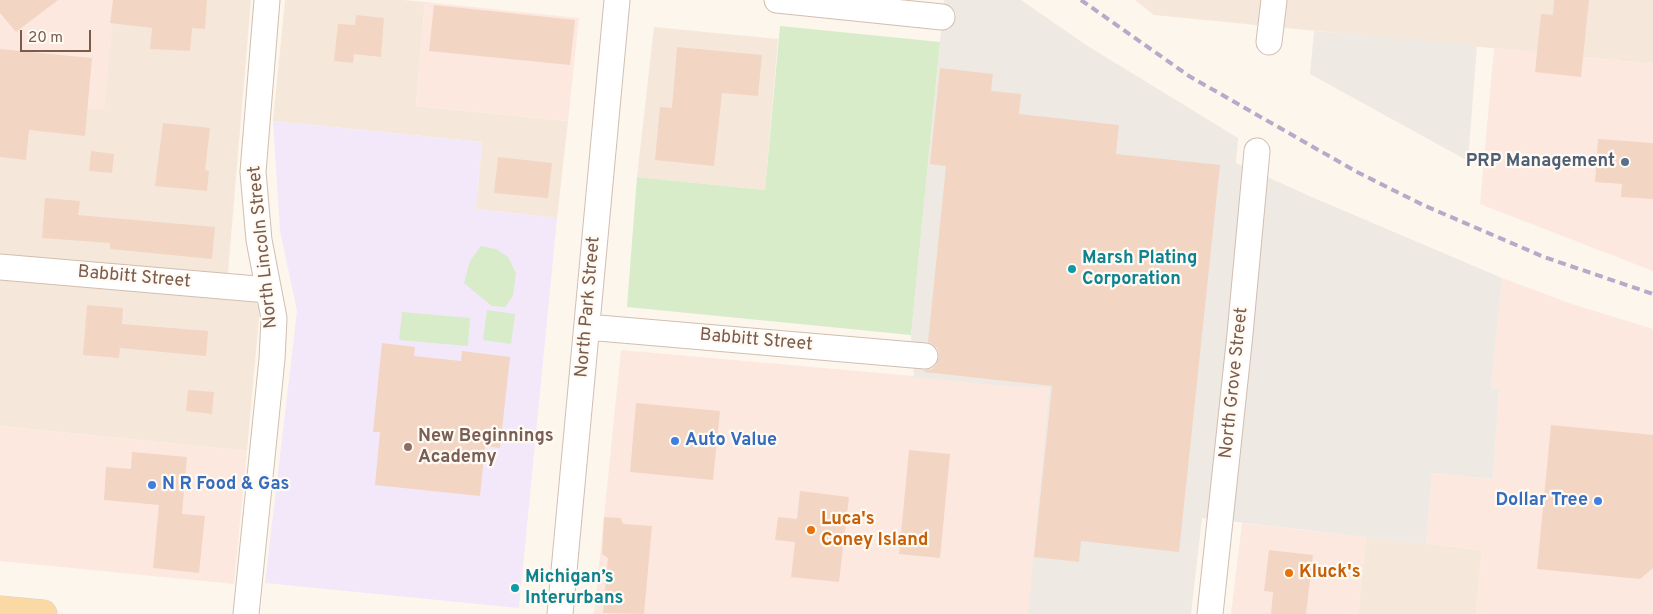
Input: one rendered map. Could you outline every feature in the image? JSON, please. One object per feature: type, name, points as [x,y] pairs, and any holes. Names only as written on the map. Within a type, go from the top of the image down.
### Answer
[{"type":"main road","points":[[0,610],[43,614]]},
{"type":"street","name":"North Lincoln Street","points":[[246,614],[272,359],[274,318],[259,240],[253,172],[267,0]]},
{"type":"street","name":"North Park Street","points":[[560,614],[616,0]]},
{"type":"street","points":[[777,0],[942,17]]},
{"type":"street","points":[[1269,42],[1274,0]]},
{"type":"street","name":"North Grove Street","points":[[1210,614],[1232,415],[1257,151]]},
{"type":"street","name":"Babbitt Street","points":[[0,266],[268,290]]},
{"type":"street","name":"Babbitt Street","points":[[587,327],[925,356]]},
{"type":"shaded area","points":[[0,0],[115,0],[104,110],[0,101]]},
{"type":"shaded area","points":[[115,0],[251,0],[228,272],[260,307],[247,451],[0,426],[0,101]]},
{"type":"shaded area","points":[[285,0],[403,0],[425,2],[416,106],[568,121],[557,218],[476,209],[482,142],[273,121]]},
{"type":"shaded area","points":[[944,0],[1021,0],[1086,45],[1238,138],[1236,163],[1502,278],[1491,388],[1499,389],[1493,479],[1432,473],[1426,544],[1202,518],[1191,614],[1028,614],[1049,388],[914,377],[911,335]]},
{"type":"shaded area","points":[[1135,0],[1653,0],[1653,64],[1154,15]]},
{"type":"shaded area","points":[[425,2],[579,18],[568,121],[416,106]]},
{"type":"shaded area","points":[[654,27],[778,39],[765,190],[637,177]]},
{"type":"shaded area","points":[[1314,31],[1477,45],[1468,161],[1310,74]]},
{"type":"shaded area","points":[[1494,48],[1653,64],[1653,271],[1480,204]]},
{"type":"shaded area","name":"New Beginnings Academy","points":[[273,121],[482,142],[476,209],[557,218],[519,608],[265,583],[297,311],[280,231]]},
{"type":"shaded area","points":[[1502,278],[1569,303],[1653,329],[1653,614],[1476,614],[1482,550],[1426,544],[1432,473],[1493,479],[1499,389],[1491,388]]},
{"type":"shaded area","points":[[621,350],[1049,388],[1029,614],[594,614]]},
{"type":"shaded area","points":[[0,426],[247,451],[234,584],[0,561]]},
{"type":"shaded area","points":[[1242,523],[1366,537],[1358,614],[1231,614]]},
{"type":"shaded area","points":[[1366,537],[1482,550],[1476,614],[1358,614]]},
{"type":"green space","points":[[780,26],[940,42],[911,335],[627,307],[637,177],[765,190]]},
{"type":"green space","points":[[481,246],[496,249],[508,257],[516,273],[513,296],[505,307],[492,306],[464,283],[470,261]]},
{"type":"green space","points":[[487,310],[515,314],[511,344],[483,340]]},
{"type":"green space","points":[[402,312],[470,318],[468,346],[399,340]]},
{"type":"building","points":[[0,0],[58,0],[16,32],[0,13]]},
{"type":"building","points":[[113,0],[207,0],[205,29],[192,28],[190,51],[150,49],[152,28],[110,23]]},
{"type":"building","points":[[1554,0],[1589,0],[1581,77],[1535,72],[1541,14],[1553,15]]},
{"type":"building","points":[[434,5],[575,20],[570,65],[429,51]]},
{"type":"building","points":[[356,15],[384,18],[381,57],[354,54],[353,63],[334,61],[338,24],[355,25]]},
{"type":"building","points":[[677,47],[762,55],[758,96],[722,93],[714,166],[655,160],[660,107],[672,108]]},
{"type":"building","points":[[0,49],[92,58],[85,136],[29,130],[26,160],[0,157]]},
{"type":"building","name":"Marsh Plating Corporation","points":[[940,68],[993,74],[991,91],[1021,94],[1019,114],[1119,125],[1116,154],[1220,165],[1179,552],[1081,541],[1079,562],[1034,557],[1052,386],[924,372],[936,365],[939,357],[938,349],[928,342],[946,166],[930,164]]},
{"type":"building","points":[[163,123],[210,128],[205,170],[209,171],[207,191],[155,186]]},
{"type":"building","name":"PRP Management","points":[[1598,139],[1653,143],[1653,199],[1621,197],[1622,184],[1595,182]]},
{"type":"building","points":[[91,151],[114,154],[112,173],[89,171]]},
{"type":"building","points":[[498,157],[552,163],[548,198],[494,193]]},
{"type":"building","points":[[45,198],[80,201],[78,215],[215,227],[212,259],[110,249],[110,243],[42,238]]},
{"type":"building","points":[[87,305],[123,308],[122,324],[208,331],[206,356],[120,348],[119,358],[83,355]]},
{"type":"building","points":[[382,343],[415,347],[414,356],[461,361],[462,351],[510,357],[500,448],[485,446],[480,496],[375,485],[380,432],[373,432]]},
{"type":"building","points":[[188,390],[214,392],[212,414],[186,411]]},
{"type":"building","name":"Auto Value","points":[[636,403],[720,411],[713,480],[630,472]]},
{"type":"building","name":"Dollar Tree","points":[[1551,425],[1653,435],[1653,568],[1640,579],[1537,569]]},
{"type":"building","points":[[909,450],[950,454],[940,558],[899,554]]},
{"type":"building","points":[[132,452],[187,457],[182,514],[205,516],[199,573],[153,568],[159,505],[104,500],[106,467],[131,469]]},
{"type":"building","name":"Luca's Coney Island","points":[[800,491],[849,497],[839,582],[791,577],[795,542],[775,540],[778,517],[797,519]]},
{"type":"building","points":[[604,517],[621,518],[623,524],[652,526],[644,614],[603,613],[608,558],[602,554]]},
{"type":"building","name":"Kluck's","points":[[1269,550],[1313,555],[1306,614],[1271,614],[1273,592],[1264,591]]},
{"type":"railway","points":[[1081,0],[1189,76],[1357,172],[1423,205],[1544,257],[1653,294]]},
{"type":"place","name":"PRP Management","points":[[1625,162]]},
{"type":"place","name":"Marsh Plating Corporation","points":[[1072,269]]},
{"type":"place","name":"Auto Value","points":[[675,441]]},
{"type":"place","name":"New Beginnings Academy","points":[[408,447]]},
{"type":"place","name":"N R Food & Gas","points":[[152,485]]},
{"type":"place","name":"Dollar Tree","points":[[1598,501]]},
{"type":"place","name":"Luca's Coney Island","points":[[811,530]]},
{"type":"place","name":"Kluck's","points":[[1289,573]]},
{"type":"place","name":"Michigan’s Interurbans","points":[[515,588]]}]
